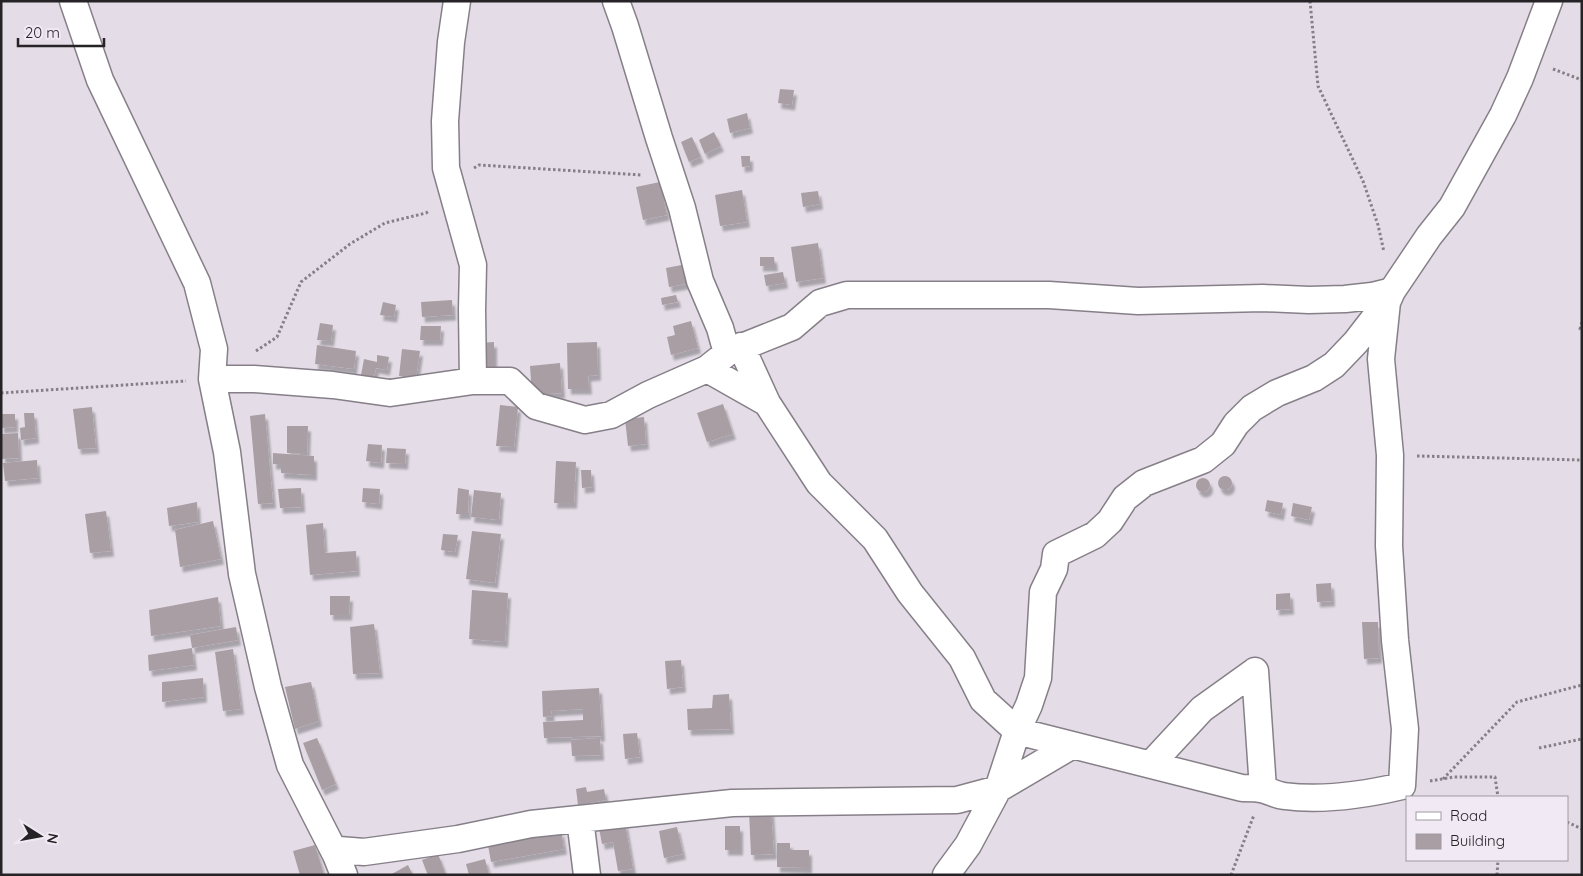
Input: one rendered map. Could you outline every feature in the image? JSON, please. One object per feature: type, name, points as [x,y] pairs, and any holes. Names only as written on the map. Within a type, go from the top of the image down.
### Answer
[{"type":"street","points":[[74,1],[100,80],[198,283],[214,349],[212,379],[227,452],[242,574],[268,687],[290,765],[340,865]]},
{"type":"street","points":[[457,1],[451,42],[445,121],[446,168],[450,188],[474,265],[472,310],[473,381]]},
{"type":"street","points":[[616,1],[626,26],[682,208],[700,281],[720,328],[819,483],[875,539],[910,594],[962,658],[983,700],[1017,731],[1242,788],[1263,789],[1282,796],[1316,798],[1370,794],[1402,786],[1405,729],[1395,640],[1389,546],[1390,455],[1381,359],[1390,296]]},
{"type":"street","points":[[946,875],[968,845],[998,789],[1017,731],[1029,705],[1038,678],[1043,592],[1054,568],[1056,554],[1096,535],[1110,521],[1125,498],[1144,483],[1203,460],[1222,444],[1236,424],[1252,408],[1277,392],[1314,378],[1334,365],[1356,342],[1390,296],[1429,236],[1452,207],[1503,115],[1520,78],[1549,1]]},
{"type":"street","points":[[212,379],[254,379],[333,385],[390,393],[473,381],[510,381],[536,406],[585,420],[611,415],[648,395],[707,369],[734,349],[792,327],[820,303],[847,296],[1049,295],[1138,301],[1263,298],[1309,300],[1390,296]]},
{"type":"street","points":[[707,369],[767,402]]},
{"type":"street","points":[[1151,764],[1202,709],[1255,671],[1263,789]]},
{"type":"street","points":[[340,865],[339,850],[364,852],[458,839],[531,824],[732,803],[958,800],[998,789],[1071,746]]},
{"type":"street","points":[[580,819],[587,875]]},
{"type":"path","points":[[1310,1],[1318,86],[1363,181],[1378,225],[1390,296]]},
{"type":"path","points":[[253,353],[277,337],[301,282],[350,244],[385,223],[426,213],[436,205],[460,176],[479,165],[650,175],[669,170]]},
{"type":"path","points":[[1582,322],[1580,329],[1582,330]]},
{"type":"path","points":[[1,393],[212,379]]},
{"type":"path","points":[[1390,455],[1582,460]]},
{"type":"path","points":[[1443,779],[1517,702],[1582,685]]},
{"type":"path","points":[[1539,748],[1582,739]]},
{"type":"path","points":[[1402,786],[1454,777],[1496,777],[1498,796]]},
{"type":"path","points":[[1231,875],[1263,789]]},
{"type":"path","points":[[1568,822],[1582,829]]},
{"type":"path","points":[[1497,875],[1498,861]]},
{"type":"building","points":[[780,89],[794,90],[792,105],[778,103]]},
{"type":"building","points":[[747,113],[750,128],[730,133],[727,119]]},
{"type":"building","points":[[714,132],[721,146],[705,154],[699,140]]},
{"type":"building","points":[[692,137],[701,157],[689,162],[681,142]]},
{"type":"building","points":[[741,156],[750,156],[750,166],[742,167]]},
{"type":"building","points":[[660,182],[667,215],[643,220],[636,187]]},
{"type":"building","points":[[742,190],[747,222],[720,226],[715,195]]},
{"type":"building","points":[[818,191],[820,204],[803,207],[801,193]]},
{"type":"building","points":[[818,243],[823,278],[796,282],[791,247]]},
{"type":"building","points":[[760,257],[774,257],[775,266],[760,266]]},
{"type":"building","points":[[692,263],[695,282],[669,287],[666,268]]},
{"type":"building","points":[[783,272],[785,283],[766,286],[764,275]]},
{"type":"building","points":[[676,295],[678,302],[662,305],[661,298]]},
{"type":"building","points":[[452,300],[453,315],[422,317],[421,302]]},
{"type":"building","points":[[383,302],[396,305],[394,317],[380,315]]},
{"type":"building","points":[[691,321],[698,348],[671,355],[667,337],[675,335],[673,326]]},
{"type":"building","points":[[320,323],[333,325],[331,341],[317,340]]},
{"type":"building","points":[[421,326],[441,326],[440,340],[420,340]]},
{"type":"building","points":[[494,342],[494,375],[479,375],[478,343]]},
{"type":"building","points":[[597,342],[598,375],[588,376],[589,389],[568,389],[567,343]]},
{"type":"building","points":[[317,345],[356,351],[354,369],[315,364]]},
{"type":"building","points":[[402,349],[420,351],[416,378],[399,376]]},
{"type":"building","points":[[377,355],[389,357],[387,370],[376,368],[374,377],[361,375],[364,359],[377,362]]},
{"type":"building","points":[[560,363],[562,393],[532,395],[530,366]]},
{"type":"building","points":[[723,404],[733,434],[707,442],[697,413]]},
{"type":"building","points":[[500,405],[518,407],[514,447],[496,446]]},
{"type":"building","points":[[92,407],[96,448],[78,449],[73,409]]},
{"type":"building","points":[[24,413],[34,413],[36,438],[21,440],[20,428],[25,427]]},
{"type":"building","points":[[1,414],[15,414],[15,427],[1,428]]},
{"type":"building","points":[[265,414],[273,503],[258,504],[250,416]]},
{"type":"building","points":[[644,417],[646,444],[628,446],[625,419]]},
{"type":"building","points":[[287,426],[308,426],[307,454],[287,453]]},
{"type":"building","points":[[18,433],[19,458],[2,459],[2,434]]},
{"type":"building","points":[[368,444],[382,445],[381,463],[366,461]]},
{"type":"building","points":[[387,448],[406,449],[405,464],[386,463]]},
{"type":"building","points":[[273,453],[314,456],[314,475],[281,473],[281,464],[273,464]]},
{"type":"building","points":[[37,460],[38,478],[5,481],[3,463]]},
{"type":"building","points":[[556,461],[576,462],[574,503],[554,503]]},
{"type":"building","points":[[581,470],[591,470],[592,487],[582,488]]},
{"type":"building","points":[[1222,476],[1228,476],[1232,483],[1228,490],[1222,490],[1218,486],[1218,480]]},
{"type":"building","points":[[1200,478],[1206,478],[1210,485],[1206,492],[1200,492],[1196,488],[1196,482]]},
{"type":"building","points":[[301,488],[302,507],[280,508],[278,489]]},
{"type":"building","points":[[363,488],[380,489],[379,504],[362,502]]},
{"type":"building","points":[[458,488],[469,490],[468,514],[456,514]]},
{"type":"building","points":[[474,490],[501,493],[499,520],[471,517]]},
{"type":"building","points":[[1267,500],[1283,503],[1281,515],[1265,511]]},
{"type":"building","points":[[197,502],[198,522],[169,526],[167,508]]},
{"type":"building","points":[[1293,503],[1312,507],[1309,520],[1291,516]]},
{"type":"building","points":[[106,511],[111,551],[90,553],[85,514]]},
{"type":"building","points":[[213,521],[221,559],[180,567],[175,530]]},
{"type":"building","points":[[323,523],[325,553],[356,551],[357,571],[310,575],[306,525]]},
{"type":"building","points":[[472,531],[501,534],[495,583],[466,579]]},
{"type":"building","points":[[443,534],[458,535],[455,552],[441,550]]},
{"type":"building","points":[[1331,583],[1332,601],[1317,602],[1316,584]]},
{"type":"building","points":[[472,590],[508,593],[505,642],[469,639]]},
{"type":"building","points":[[1290,593],[1291,609],[1276,610],[1276,594]]},
{"type":"building","points":[[330,596],[350,596],[349,615],[330,615]]},
{"type":"building","points":[[218,597],[221,626],[151,636],[149,610]]},
{"type":"building","points":[[1362,622],[1378,622],[1379,658],[1364,659]]},
{"type":"building","points":[[374,624],[380,673],[353,674],[350,627]]},
{"type":"building","points":[[236,627],[238,640],[192,648],[190,635]]},
{"type":"building","points":[[192,648],[194,665],[149,671],[148,655]]},
{"type":"building","points":[[233,649],[241,709],[223,711],[215,652]]},
{"type":"building","points":[[681,660],[683,687],[667,689],[665,661]]},
{"type":"building","points":[[203,678],[204,697],[162,702],[162,682]]},
{"type":"building","points":[[311,682],[319,721],[295,729],[285,687]]},
{"type":"building","points":[[599,688],[602,736],[544,738],[543,722],[583,720],[583,709],[551,711],[552,716],[543,717],[542,691]]},
{"type":"building","points":[[729,694],[731,729],[688,730],[687,709],[712,708],[713,695]]},
{"type":"building","points":[[637,733],[640,757],[625,759],[623,734]]},
{"type":"building","points":[[317,738],[336,784],[322,790],[303,743]]},
{"type":"building","points":[[600,738],[601,755],[572,756],[571,740]]},
{"type":"building","points":[[586,787],[587,792],[604,789],[606,800],[578,805],[576,789]]},
{"type":"building","points":[[771,810],[774,854],[751,855],[749,812]]},
{"type":"building","points":[[625,823],[633,869],[618,871],[613,842],[602,844],[599,828]]},
{"type":"building","points":[[725,826],[740,826],[740,850],[725,850]]},
{"type":"building","points":[[677,827],[683,854],[664,858],[659,831]]},
{"type":"building","points":[[561,831],[564,849],[491,862],[488,845]]},
{"type":"building","points":[[777,843],[790,843],[790,850],[809,850],[809,868],[777,867]]},
{"type":"building","points":[[315,845],[324,875],[300,875],[293,851]]},
{"type":"building","points":[[438,854],[446,875],[428,875],[422,860]]},
{"type":"building","points":[[485,859],[489,875],[469,875],[466,864]]},
{"type":"building","points":[[408,865],[413,875],[390,875]]}]
